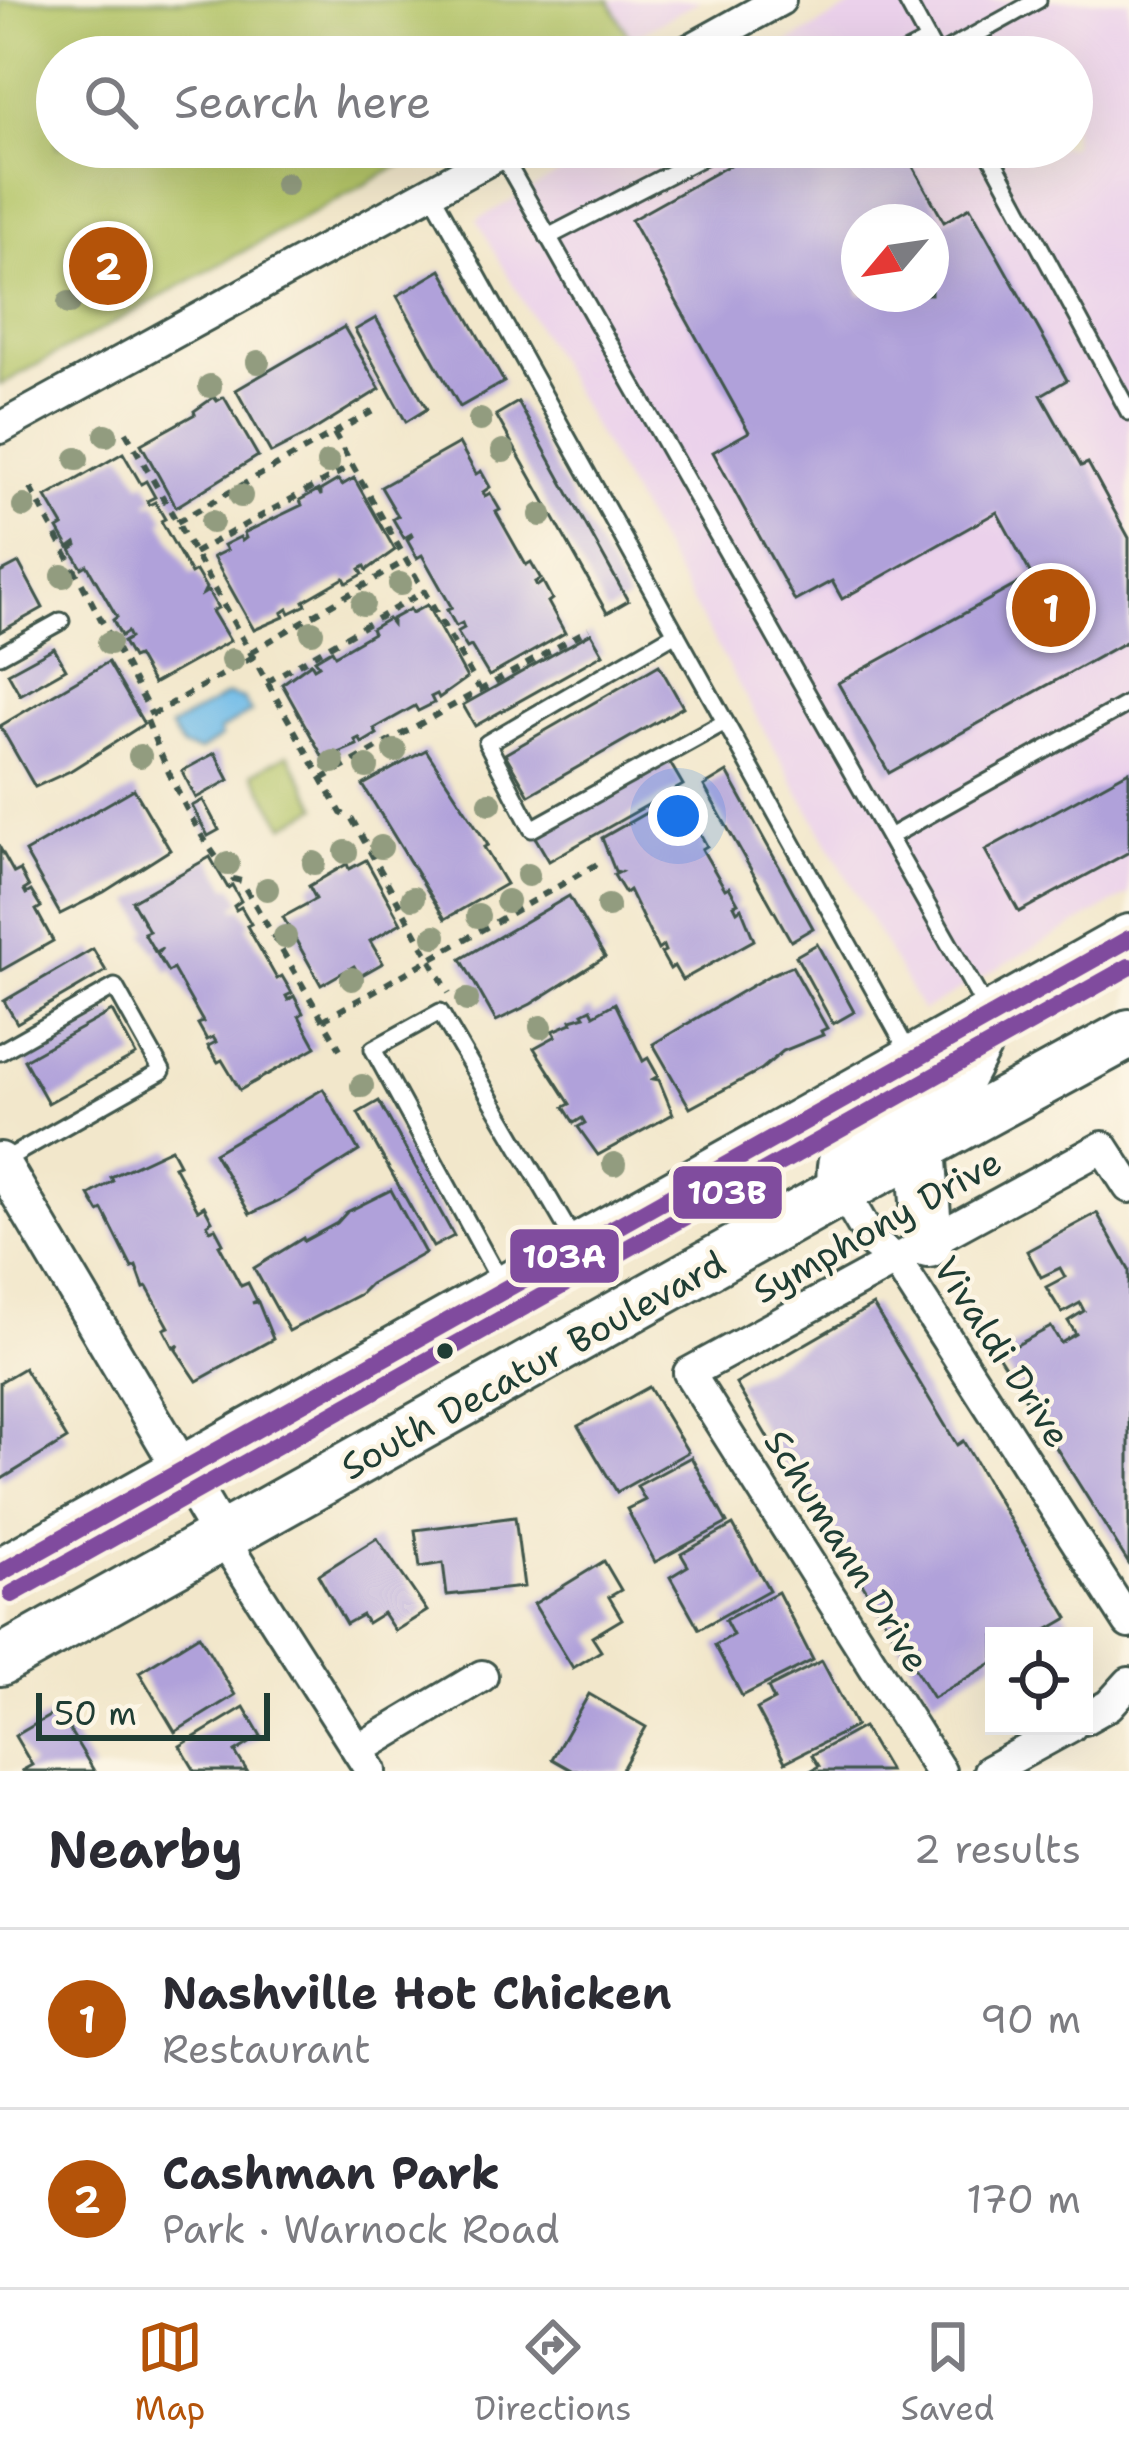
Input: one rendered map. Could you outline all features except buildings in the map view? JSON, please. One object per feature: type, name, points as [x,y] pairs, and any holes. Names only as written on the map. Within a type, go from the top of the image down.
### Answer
[{"type":"main road","points":[[0,1573],[1129,939]]},
{"type":"main road","points":[[842,1190],[840,1165],[845,1152],[859,1139],[957,1082],[991,1017]]},
{"type":"main road","name":"South Decatur Boulevard","points":[[0,1661],[1125,1035]]},
{"type":"main road","points":[[912,1262],[921,1147]]},
{"type":"street","points":[[714,36],[780,0]]},
{"type":"street","points":[[0,428],[474,168]]},
{"type":"street","name":"Symphony Drive","points":[[689,1373],[798,1314],[912,1262],[1103,1147],[1129,1187]]},
{"type":"street","points":[[0,1161],[223,1539],[364,1761],[482,1676]]},
{"type":"street","name":"Vivaldi Drive","points":[[842,1190],[873,1243],[912,1262],[1129,1623]]},
{"type":"street","name":"Schumann Drive","points":[[689,1373],[940,1771]]},
{"type":"street","points":[[1093,1714],[1129,1684]]},
{"type":"street","points":[[989,1771],[1055,1735]]},
{"type":"lane","points":[[906,0],[926,36]]},
{"type":"lane","points":[[965,36],[1038,0]]},
{"type":"lane","points":[[515,168],[548,237],[991,1017]]},
{"type":"lane","points":[[548,237],[681,168]]},
{"type":"lane","points":[[997,168],[1129,412]]},
{"type":"lane","points":[[431,192],[914,1060]]},
{"type":"lane","points":[[0,655],[61,621]]},
{"type":"lane","points":[[676,633],[487,742],[532,829],[725,722]]},
{"type":"lane","points":[[889,837],[1129,703]]},
{"type":"lane","points":[[0,1052],[115,987],[162,1071],[0,1161]]},
{"type":"lane","points":[[505,1289],[373,1049],[440,1012],[579,1248]]},
{"type":"path","points":[[177,522],[373,411]]},
{"type":"path","points":[[126,432],[341,813],[352,819],[451,991],[440,1012]]},
{"type":"path","points":[[334,433],[478,688]]},
{"type":"path","points":[[194,553],[352,465]]},
{"type":"path","points":[[31,488],[152,715]]},
{"type":"path","points":[[340,1049],[241,880],[233,879],[204,845],[146,718],[407,560]]},
{"type":"path","points":[[267,682],[425,591]]},
{"type":"path","points":[[322,779],[589,628]]},
{"type":"path","points":[[323,1020],[601,862]]},
{"type":"shaded area","points":[[609,0],[701,0],[635,36],[628,36]]},
{"type":"shaded area","points":[[863,0],[1129,0],[1129,894],[922,1011],[477,220],[568,168],[1093,168],[1093,36],[800,36]]},
{"type":"green space","points":[[0,0],[609,0],[628,36],[36,36],[36,168],[395,168],[0,385]]},
{"type":"green space","points":[[288,754],[318,807],[284,826],[253,773]]},
{"type":"water","points":[[227,695],[243,699],[251,712],[219,731],[221,737],[200,751],[182,747],[170,727]]},
{"type":"transit line","name":"103A","points":[[0,1573],[1129,939]]},
{"type":"transit line","name":"103B","points":[[12,1594],[1129,967]]},
{"type":"place","name":"Cashman Park","points":[[108,266]]},
{"type":"place","name":"Nashville Hot Chicken","points":[[1051,608]]}]
